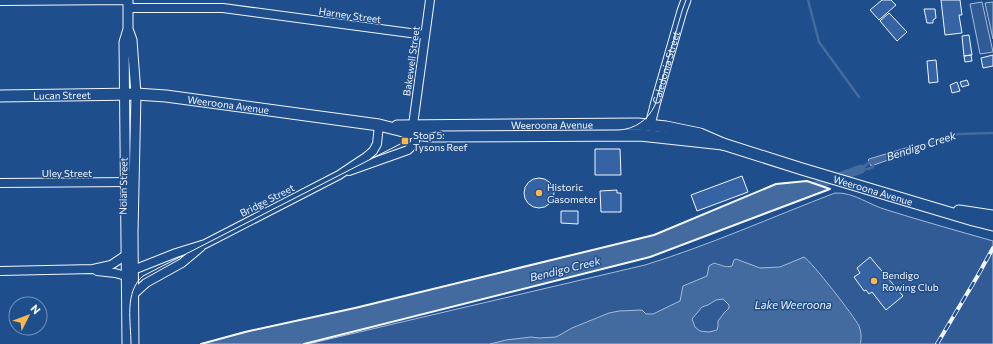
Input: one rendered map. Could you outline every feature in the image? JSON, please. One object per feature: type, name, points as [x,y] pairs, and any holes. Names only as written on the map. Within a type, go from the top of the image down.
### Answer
[{"type":"main road","name":"Weeroona Avenue","points":[[130,94],[188,99],[414,130],[442,136],[650,130],[723,144],[865,188],[993,225]]},
{"type":"main road","name":"Lucan Street","points":[[0,96],[130,94]]},
{"type":"main road","name":"Weeroona Avenue","points":[[931,207],[993,216]]},
{"type":"street","name":"Bakewell Street","points":[[414,130],[430,0]]},
{"type":"street","name":"Caledonia Street","points":[[650,130],[660,86],[686,0]]},
{"type":"street","name":"Harney Street","points":[[0,1],[128,3],[222,8],[425,35]]},
{"type":"street","name":"Nolan Street","points":[[127,344],[132,40],[128,29],[128,3]]},
{"type":"street","name":"Bridge Street","points":[[128,272],[176,253],[205,244],[339,175],[366,157],[373,150],[376,144],[379,125]]},
{"type":"street","name":"Bridge Street","points":[[339,175],[408,150],[415,143],[414,130]]},
{"type":"street","name":"Nolan Street","points":[[130,182],[126,255],[128,272],[134,294],[134,344]]},
{"type":"street","name":"Uley Street","points":[[0,183],[130,182]]},
{"type":"street","name":"Bridge Street","points":[[134,294],[148,282],[182,263],[205,244]]},
{"type":"street","points":[[85,270],[102,268],[111,265],[126,255]]},
{"type":"street","points":[[0,271],[85,270],[128,272]]},
{"type":"shaded area","points":[[982,2],[993,52],[980,54],[970,4]]},
{"type":"shaded area","points":[[993,2],[993,39],[985,3]]},
{"type":"shaded area","points":[[835,193],[849,195],[880,208],[993,241],[993,344],[308,344],[645,265],[717,240]]},
{"type":"water","points":[[913,147],[914,151],[871,166],[868,160],[869,159]]},
{"type":"water","points":[[807,181],[830,189],[650,257],[304,344],[201,344],[245,332],[355,308],[654,235],[776,184]]},
{"type":"water","name":"Lake Weeroona","points":[[804,257],[815,268],[856,320],[860,330],[860,344],[490,344],[506,340],[531,337],[556,337],[572,328],[609,313],[619,311],[642,310],[646,314],[653,314],[680,301],[683,286],[707,276],[709,266],[714,263],[730,267],[736,259],[760,268],[780,267]],"holes":[[[723,299],[729,305],[729,308],[718,321],[717,330],[709,332],[700,331],[695,327],[692,319],[702,307],[716,300]]]},
{"type":"building","points":[[882,0],[891,0],[896,5],[879,20],[870,10]]},
{"type":"building","points":[[941,0],[960,0],[962,15],[959,15],[962,33],[945,35]]},
{"type":"building","points":[[924,9],[935,9],[936,18],[933,20],[933,23],[927,23]]},
{"type":"building","points":[[889,13],[907,32],[897,41],[880,21]]},
{"type":"building","points":[[969,35],[972,55],[964,56],[962,36]]},
{"type":"building","points":[[971,55],[972,61],[965,62],[964,56]]},
{"type":"building","points":[[993,55],[993,66],[983,68],[981,58]]},
{"type":"building","points":[[936,60],[938,82],[929,83],[927,61]]},
{"type":"building","points":[[967,80],[969,85],[962,87],[960,82]]},
{"type":"building","points":[[957,82],[960,91],[952,93],[950,85]]},
{"type":"building","points":[[595,149],[620,149],[621,175],[595,175]]},
{"type":"building","points":[[742,176],[748,192],[697,211],[691,195]]},
{"type":"building","name":"Historic Gasometer","points":[[539,178],[549,183],[554,193],[549,203],[539,208],[529,203],[524,193],[529,183]]},
{"type":"building","points":[[617,190],[617,193],[621,193],[621,212],[601,212],[600,191]]},
{"type":"building","points":[[561,211],[578,211],[578,224],[561,223]]},
{"type":"building","name":"Bendigo Rowing Club","points":[[870,257],[903,296],[886,310],[872,292],[869,294],[866,290],[864,291],[854,277],[860,273],[857,268]]},
{"type":"waterway","points":[[808,0],[819,42],[859,97]]},
{"type":"waterway","name":"Bendigo Creek","points":[[910,150],[958,134],[993,133]]},
{"type":"waterway","name":"Bendigo Creek","points":[[861,169],[871,161]]},
{"type":"waterway","name":"Bendigo Creek","points":[[861,169],[873,167],[873,164]]},
{"type":"waterway","name":"Bendigo Creek","points":[[806,189],[861,169]]},
{"type":"tram line","points":[[131,344],[131,299],[133,290],[143,276],[410,139],[441,131],[619,130],[636,126],[649,115],[655,105],[686,0]]},
{"type":"railway","points":[[937,344],[993,248]]},
{"type":"wall","points":[[201,344],[245,332],[355,308],[654,235],[776,184],[807,181],[830,189],[650,257],[304,344]]},
{"type":"place","name":"Stop 5: Tysons Reef","points":[[405,141]]},
{"type":"place","name":"Historic Gasometer","points":[[539,193]]},
{"type":"place","name":"Bendigo Rowing Club","points":[[874,281]]}]
